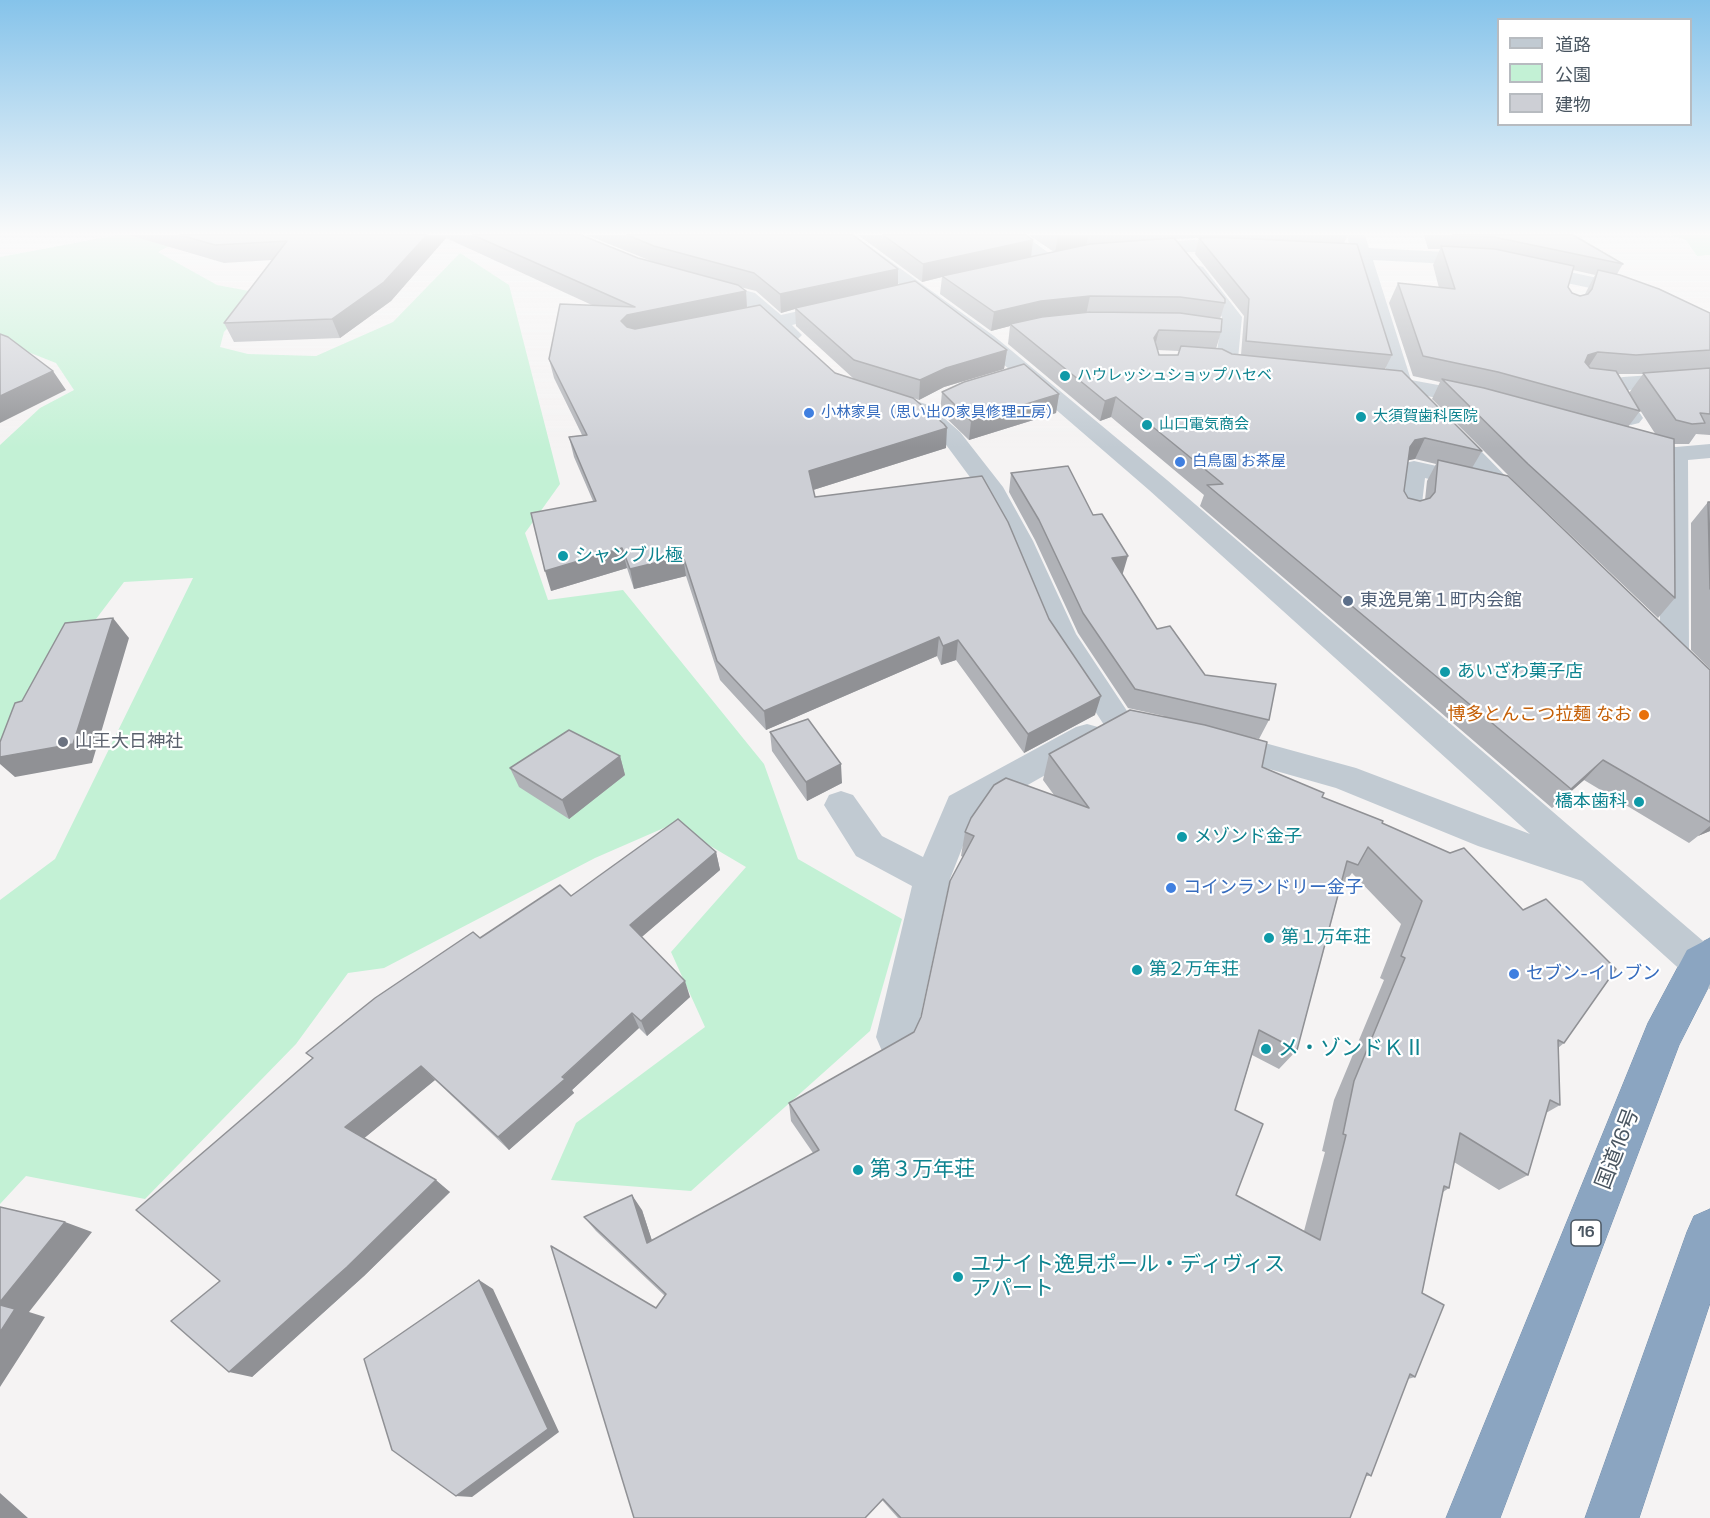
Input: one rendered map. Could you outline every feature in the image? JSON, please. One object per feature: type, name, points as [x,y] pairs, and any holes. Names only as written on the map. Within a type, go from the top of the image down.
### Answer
[{"type":"highway","name":"国道16号","points":[[1473,1518],[1662,1037],[1707,963]]},
{"type":"highway","points":[[1612,1518],[1710,1232]]},
{"type":"street","points":[[755,306],[764,318],[808,351]]},
{"type":"street","points":[[764,318],[845,306]]},
{"type":"street","points":[[943,306],[996,338],[1014,376],[1158,485],[1597,870],[1707,963]]},
{"type":"street","points":[[1225,306],[1232,317],[1231,332],[1216,361],[1226,365],[1275,370]]},
{"type":"street","points":[[1378,306],[1401,383],[1539,523]]},
{"type":"street","points":[[1661,306],[1710,331]]},
{"type":"street","points":[[1208,329],[1231,332]]},
{"type":"street","points":[[1355,378],[1401,383],[1500,406]]},
{"type":"street","points":[[1594,382],[1623,384],[1710,378]]},
{"type":"street","points":[[1623,384],[1614,391],[1663,451],[1674,654]]},
{"type":"street","points":[[921,410],[945,398]]},
{"type":"street","points":[[891,400],[921,410],[952,437],[990,487],[1020,541],[1062,637],[1133,723],[962,806],[932,879],[896,1037]]},
{"type":"street","points":[[1604,435],[1663,451],[1710,451]]},
{"type":"street","points":[[1408,512],[1414,468],[1505,490]]},
{"type":"street","points":[[1649,630],[1696,675]]},
{"type":"street","points":[[1194,736],[1344,777],[1490,836],[1597,870]]},
{"type":"street","points":[[841,805],[869,846],[932,879]]},
{"type":"green space","points":[[0,306],[248,306],[224,332],[220,347],[248,354],[316,356],[393,322],[409,306],[514,306],[560,484],[525,533],[548,600],[623,590],[764,764],[798,859],[902,919],[870,1031],[691,1191],[551,1180],[576,1123],[705,1027],[671,952],[746,867],[673,824],[595,858],[384,968],[348,973],[296,1044],[145,1199],[26,1176],[0,1204],[0,900],[55,859],[193,578],[124,582],[0,746],[0,445],[40,408],[74,390],[56,363],[0,341]]},
{"type":"building","points":[[237,306],[350,306],[332,319],[224,323]]},
{"type":"building","points":[[560,306],[635,307],[632,306],[672,306],[627,315],[621,321],[627,327],[635,329],[761,306],[835,373],[913,398],[947,428],[809,471],[815,497],[982,476],[1008,522],[1049,619],[1101,696],[1028,734],[958,640],[943,646],[939,637],[764,711],[717,661],[683,556],[630,569],[622,548],[545,571],[531,513],[596,501],[569,437],[587,435],[549,359]]},
{"type":"building","points":[[805,306],[948,306],[1007,350],[946,368],[920,380],[854,360],[795,308]]},
{"type":"building","points":[[985,306],[1020,306],[994,312]]},
{"type":"building","points":[[1249,306],[1376,306],[1392,355],[1246,341]]},
{"type":"building","points":[[1406,306],[1695,306],[1710,313],[1710,350],[1636,355],[1598,352],[1588,355],[1585,362],[1590,368],[1616,371],[1640,411],[1498,372],[1423,356]]},
{"type":"building","points":[[1090,312],[1180,313],[1222,319],[1221,332],[1159,330],[1154,338],[1159,355],[1178,355],[1181,346],[1222,349],[1232,354],[1402,371],[1482,451],[1425,438],[1415,440],[1410,447],[1404,491],[1408,498],[1420,501],[1430,498],[1435,492],[1438,460],[1508,476],[1710,670],[1710,822],[1603,760],[1571,789],[1207,485],[1223,484],[1116,397],[1105,401],[1010,324],[1042,317]]},
{"type":"building","points":[[0,334],[8,337],[53,371],[0,396]]},
{"type":"building","points":[[1024,364],[1059,394],[971,421],[942,392],[964,382]]},
{"type":"building","points":[[1710,368],[1710,414],[1700,413],[1705,423],[1692,424],[1676,420],[1643,373]]},
{"type":"building","points":[[1442,379],[1484,388],[1674,439],[1675,598],[1528,464]]},
{"type":"building","points":[[1068,466],[1093,515],[1102,514],[1128,556],[1112,558],[1157,629],[1170,626],[1205,675],[1276,684],[1269,720],[1135,689],[1083,613],[1039,520],[1011,473]]},
{"type":"building","points":[[1708,502],[1710,502],[1710,589]]},
{"type":"building","points":[[113,618],[73,744],[0,757],[0,742],[15,703],[22,701],[65,623]]},
{"type":"building","points":[[1130,710],[1205,725],[1267,742],[1262,767],[1324,793],[1322,797],[1383,821],[1382,823],[1450,853],[1464,848],[1523,910],[1546,899],[1616,969],[1564,1043],[1558,1040],[1560,1105],[1550,1100],[1528,1175],[1460,1133],[1449,1188],[1444,1186],[1422,1293],[1444,1305],[1415,1377],[1410,1374],[1371,1476],[1367,1473],[1350,1518],[901,1518],[883,1499],[865,1518],[634,1518],[551,1246],[656,1308],[666,1294],[584,1217],[632,1195],[647,1243],[819,1150],[789,1103],[914,1032],[921,1017],[950,881],[974,836],[965,832],[971,818],[994,785],[1006,778],[1089,808],[1049,754]],"holes":[[[1368,847],[1422,901],[1401,956],[1405,958],[1354,1081],[1343,1134],[1346,1135],[1320,1240],[1236,1195],[1263,1124],[1235,1110],[1259,1030],[1297,1050],[1347,861],[1358,865]]]},
{"type":"building","points":[[808,719],[841,764],[806,782],[770,732]]},
{"type":"building","points":[[569,730],[620,756],[562,800],[510,768]]},
{"type":"building","points":[[678,819],[716,852],[630,925],[685,981],[641,1021],[632,1013],[562,1077],[565,1079],[498,1137],[421,1066],[345,1127],[436,1180],[347,1267],[229,1372],[171,1321],[220,1281],[136,1210],[313,1058],[306,1053],[375,998],[473,932],[480,938],[560,885],[571,896]]},
{"type":"building","points":[[0,1207],[65,1222],[0,1302]]},
{"type":"building","points":[[479,1280],[548,1429],[456,1496],[392,1450],[364,1359]]},
{"type":"building","points":[[0,1305],[15,1309],[0,1332]]},
{"type":"place","name":"ハウレッシュショップハセベ","points":[[1065,376]]},
{"type":"place","name":"小林家具（思い出の家具修理工房）","points":[[809,413]]},
{"type":"place","name":"大須賀歯科医院","points":[[1361,417]]},
{"type":"place","name":"山口電気商会","points":[[1147,425]]},
{"type":"place","name":"白鳥園 お茶屋","points":[[1180,462]]},
{"type":"place","name":"シャンブル極","points":[[563,556]]},
{"type":"place","name":"東逸見第１町内会館","points":[[1348,601]]},
{"type":"place","name":"あいざわ菓子店","points":[[1445,672]]},
{"type":"place","name":"博多とんこつ拉麺 なお","points":[[1644,715]]},
{"type":"place","name":"山王大日神社","points":[[63,742]]},
{"type":"place","name":"橋本歯科","points":[[1639,802]]},
{"type":"place","name":"メゾンド金子","points":[[1182,837]]},
{"type":"place","name":"コインランドリー金子","points":[[1171,888]]},
{"type":"place","name":"第１万年荘","points":[[1269,938]]},
{"type":"place","name":"第２万年荘","points":[[1137,970]]},
{"type":"place","name":"セブン-イレブン","points":[[1514,974]]},
{"type":"place","name":"メ・ゾンドＫⅡ","points":[[1266,1049]]},
{"type":"place","name":"第３万年荘","points":[[858,1170]]},
{"type":"place","name":"ユナイト逸見ポール・ディヴィス アパート","points":[[958,1277]]}]
